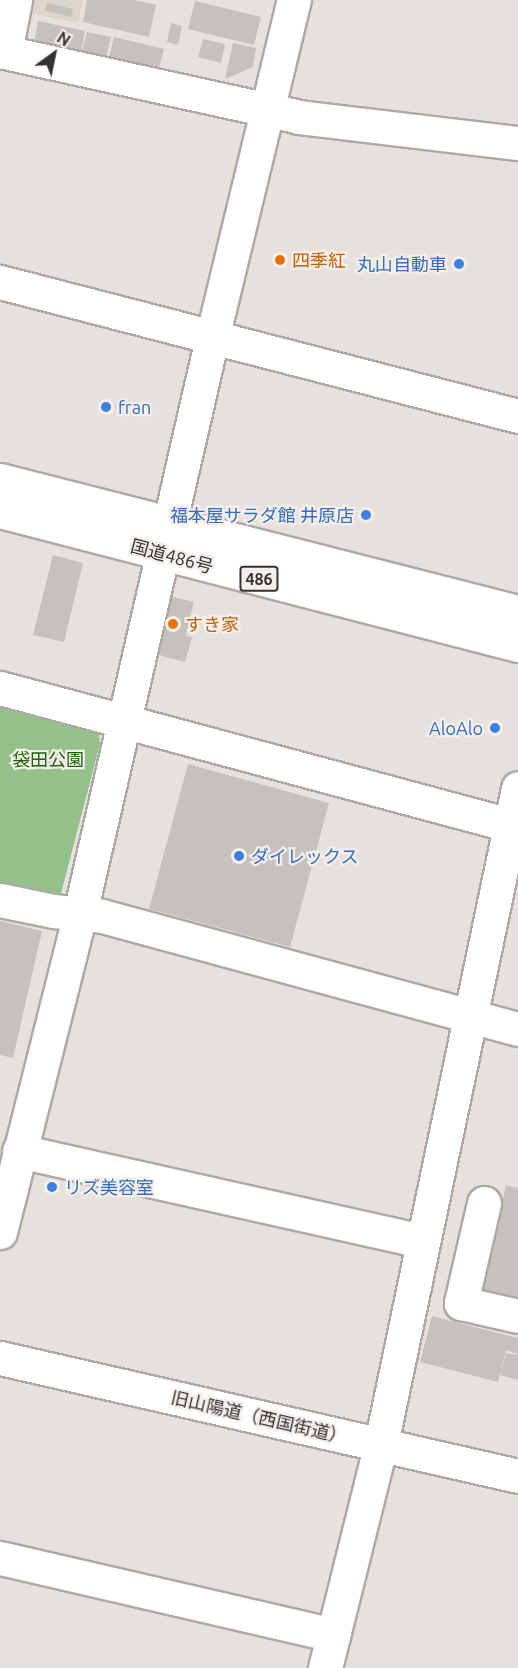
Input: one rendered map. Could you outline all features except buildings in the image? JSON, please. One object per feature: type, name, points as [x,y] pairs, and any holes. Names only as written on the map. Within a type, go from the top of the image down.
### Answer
[{"type":"main road","points":[[15,0],[2,51],[299,117],[518,143]]},
{"type":"main road","points":[[0,1232],[80,913],[165,538],[294,0]]},
{"type":"main road","points":[[0,282],[518,416]]},
{"type":"main road","name":"国道486号","points":[[0,480],[165,538],[518,645]]},
{"type":"main road","name":"国道486号","points":[[0,512],[165,538],[518,612]]},
{"type":"main road","points":[[0,688],[510,825]]},
{"type":"main road","points":[[325,1668],[381,1444],[422,1241],[472,1019],[518,788]]},
{"type":"main road","points":[[0,900],[53,911],[102,916],[472,1019],[518,1029]]},
{"type":"main road","points":[[20,1151],[422,1241]]},
{"type":"main road","points":[[484,1203],[461,1303],[518,1316]]},
{"type":"main road","points":[[415,1277],[465,1289]]},
{"type":"main road","name":"旧山陽道（西国街道）","points":[[0,1358],[518,1476]]},
{"type":"main road","points":[[0,1558],[333,1635]]},
{"type":"shaded area","points":[[0,0],[83,0],[78,23],[29,13]]},
{"type":"green space","name":"袋田公園","points":[[0,697],[98,726],[100,744],[59,901],[0,892]]},
{"type":"place","name":"四季紅","points":[[280,260]]},
{"type":"place","name":"丸山自動車","points":[[459,264]]},
{"type":"place","name":"fran","points":[[106,407]]},
{"type":"place","name":"福本屋サラダ館 井原店","points":[[366,515]]},
{"type":"place","name":"すき家","points":[[173,624]]},
{"type":"place","name":"AloAlo","points":[[495,728]]},
{"type":"place","name":"ダイレックス","points":[[239,856]]},
{"type":"place","name":"リズ美容室","points":[[52,1187]]}]
